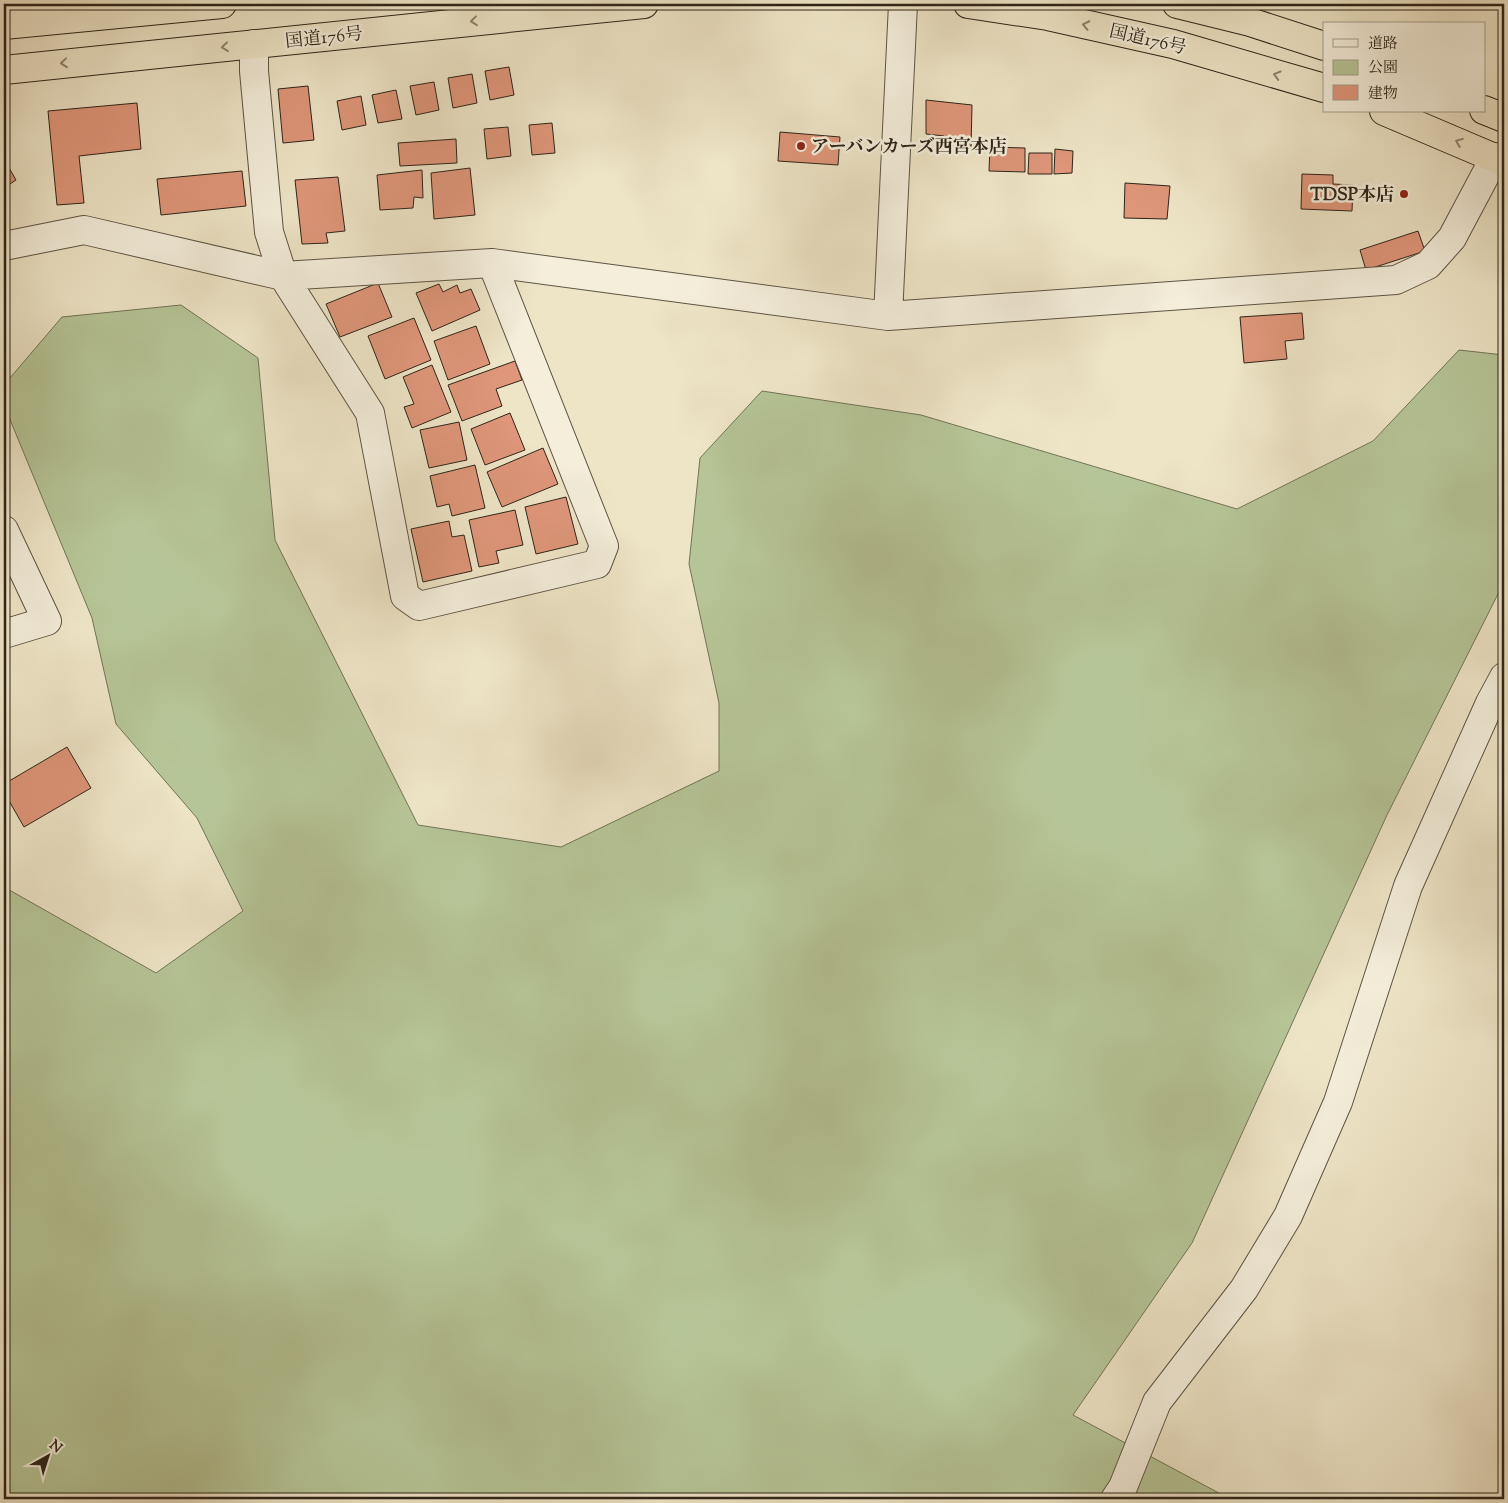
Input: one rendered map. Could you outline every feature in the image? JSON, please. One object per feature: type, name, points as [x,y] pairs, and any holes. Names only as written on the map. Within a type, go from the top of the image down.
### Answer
[{"type":"highway","points":[[4,25],[222,4]]},
{"type":"highway","name":"国道176号","points":[[4,70],[644,4]]},
{"type":"highway","name":"国道176号","points":[[968,4],[1048,16],[1173,44],[1323,88]]},
{"type":"highway","points":[[1177,4],[1250,22],[1323,46]]},
{"type":"highway","points":[[1486,111],[1504,118]]},
{"type":"highway","points":[[1386,112],[1500,159]]},
{"type":"street","points":[[888,316],[903,4]]},
{"type":"street","points":[[254,44],[254,71],[269,232],[283,276],[370,412],[405,596],[419,606],[597,564],[604,546],[492,263]]},
{"type":"street","points":[[4,246],[84,230],[283,276],[492,263],[888,316],[1396,280],[1428,265],[1452,238],[1500,159]]},
{"type":"street","points":[[4,530],[47,621],[4,634]]},
{"type":"street","points":[[1115,1499],[1123,1487],[1157,1402],[1244,1289],[1288,1216],[1338,1102],[1408,886],[1490,703],[1504,677]]},
{"type":"green space","points":[[181,305],[258,358],[275,540],[418,825],[561,847],[719,771],[719,703],[689,564],[700,458],[762,391],[921,415],[1237,509],[1373,441],[1459,350],[1504,355],[1504,582],[1387,815],[1192,1243],[1073,1415],[1230,1499],[4,1499],[4,887],[156,973],[243,911],[197,818],[116,724],[92,618],[4,405],[4,385],[62,317]]},
{"type":"building","points":[[509,67],[514,95],[490,100],[485,71]]},
{"type":"building","points":[[472,74],[477,103],[453,108],[448,78]]},
{"type":"building","points":[[434,82],[439,110],[416,115],[410,86]]},
{"type":"building","points":[[308,86],[314,140],[283,143],[278,89]]},
{"type":"building","points":[[396,90],[402,119],[378,123],[372,95]]},
{"type":"building","points":[[361,96],[366,125],[342,130],[337,101]]},
{"type":"building","points":[[926,100],[972,105],[971,149],[944,147],[944,136],[926,134]]},
{"type":"building","points":[[137,103],[141,149],[79,156],[84,203],[57,205],[48,111]]},
{"type":"building","points":[[552,123],[555,153],[532,155],[529,125]]},
{"type":"building","points":[[508,127],[511,156],[487,159],[484,129]]},
{"type":"building","points":[[780,132],[840,137],[838,165],[778,161]]},
{"type":"building","points":[[456,139],[457,163],[400,166],[398,143]]},
{"type":"building","points":[[990,147],[1025,148],[1025,172],[989,171]]},
{"type":"building","points":[[1055,149],[1073,151],[1072,173],[1054,174]]},
{"type":"building","points":[[1029,153],[1052,153],[1052,174],[1028,174]]},
{"type":"building","points":[[4,159],[16,180],[7,186],[4,180]]},
{"type":"building","points":[[470,168],[475,215],[434,219],[431,173]]},
{"type":"building","points":[[422,170],[423,198],[414,197],[413,208],[380,210],[377,175]]},
{"type":"building","points":[[242,171],[246,206],[161,215],[157,179]]},
{"type":"building","points":[[1302,174],[1333,175],[1333,184],[1353,185],[1352,211],[1301,209]]},
{"type":"building","points":[[338,177],[345,231],[326,233],[328,243],[302,244],[295,180]]},
{"type":"building","points":[[1125,183],[1170,186],[1167,219],[1124,218]]},
{"type":"building","points":[[1418,231],[1425,251],[1366,270],[1360,250]]},
{"type":"building","points":[[378,283],[392,317],[340,337],[326,304]]},
{"type":"building","points":[[439,284],[443,292],[457,285],[460,293],[471,289],[480,310],[432,331],[416,293]]},
{"type":"building","points":[[1302,313],[1304,339],[1285,341],[1287,359],[1244,363],[1240,317]]},
{"type":"building","points":[[414,318],[431,360],[385,379],[368,336]]},
{"type":"building","points":[[476,326],[490,364],[448,380],[434,341]]},
{"type":"building","points":[[515,361],[522,380],[496,389],[502,406],[462,421],[448,385]]},
{"type":"building","points":[[432,365],[451,412],[412,428],[404,407],[414,404],[403,377]]},
{"type":"building","points":[[510,413],[525,450],[485,465],[471,429]]},
{"type":"building","points":[[459,422],[467,460],[429,468],[420,430]]},
{"type":"building","points":[[543,448],[558,484],[502,507],[487,472]]},
{"type":"building","points":[[475,465],[485,508],[452,516],[449,504],[437,507],[430,476]]},
{"type":"building","points":[[566,497],[578,544],[536,554],[525,507]]},
{"type":"building","points":[[515,510],[523,545],[496,551],[499,563],[479,567],[469,520]]},
{"type":"building","points":[[449,521],[452,537],[464,535],[472,571],[423,582],[411,529]]},
{"type":"building","points":[[67,747],[91,788],[24,827],[4,792],[4,784]]},
{"type":"place","name":"アーバンカーズ西宮本店","points":[[801,146]]},
{"type":"place","name":"TDSP本店","points":[[1404,194]]}]
